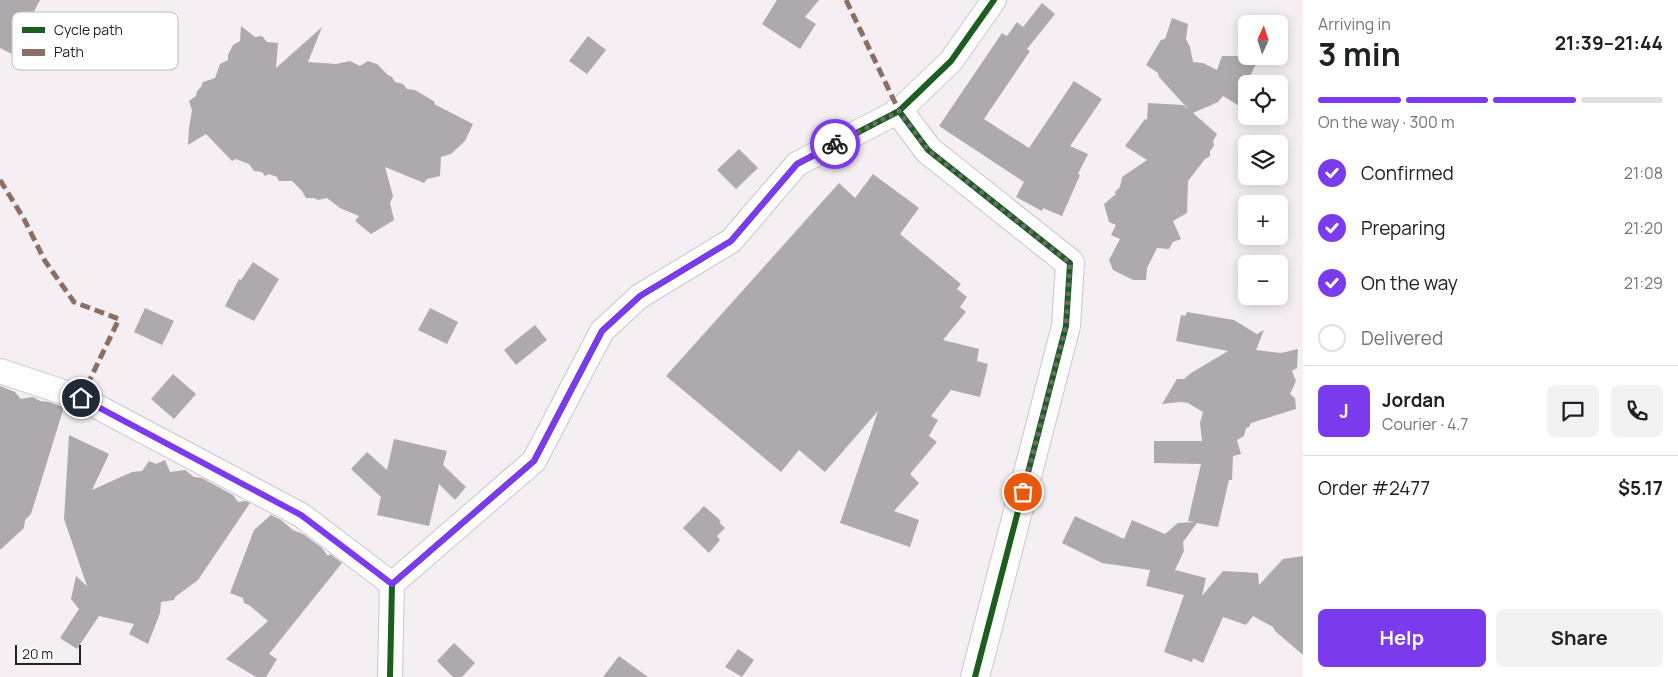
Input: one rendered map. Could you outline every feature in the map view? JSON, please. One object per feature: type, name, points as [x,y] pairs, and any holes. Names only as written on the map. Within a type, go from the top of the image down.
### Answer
[{"type":"street","points":[[390,677],[392,584],[534,461],[602,331],[640,296],[731,241],[797,164],[899,111],[951,61],[994,0]]},
{"type":"street","points":[[899,111],[928,150],[1070,263],[1066,326],[975,677]]},
{"type":"street","points":[[0,371],[81,398],[301,515],[392,584]]},
{"type":"building","points":[[0,0],[40,0],[34,12],[12,12],[12,54],[0,48]]},
{"type":"building","points":[[777,0],[819,0],[805,17],[816,24],[800,49],[762,24]]},
{"type":"building","points":[[1042,3],[1055,14],[1027,49],[1030,51],[984,119],[1029,148],[1074,81],[1102,99],[1070,146],[1088,154],[1062,216],[1043,208],[1042,211],[1016,197],[1024,182],[939,126],[1002,33],[1007,36],[1017,22],[1023,27]]},
{"type":"building","points":[[1172,18],[1188,24],[1186,39],[1193,62],[1203,63],[1217,70],[1222,56],[1238,56],[1238,65],[1256,65],[1250,75],[1238,75],[1238,105],[1223,96],[1218,102],[1193,113],[1217,134],[1213,141],[1214,146],[1210,151],[1210,156],[1205,159],[1188,181],[1187,213],[1173,221],[1181,239],[1173,242],[1169,249],[1157,248],[1147,268],[1146,280],[1133,280],[1113,270],[1109,260],[1120,239],[1111,235],[1116,225],[1109,222],[1104,204],[1116,194],[1115,192],[1120,187],[1122,177],[1147,160],[1125,146],[1145,119],[1147,120],[1148,103],[1183,105],[1189,110],[1159,77],[1158,73],[1146,65],[1161,40],[1165,39]]},
{"type":"building","points":[[241,26],[255,37],[262,36],[267,42],[278,43],[276,68],[322,27],[308,62],[336,64],[350,61],[360,66],[368,61],[377,64],[395,82],[403,84],[407,89],[415,90],[435,102],[434,104],[473,124],[465,141],[451,154],[441,157],[440,176],[427,179],[424,183],[385,167],[393,196],[390,203],[394,220],[371,234],[355,221],[359,216],[340,208],[327,198],[318,200],[306,198],[292,181],[279,181],[277,177],[269,174],[265,176],[262,172],[254,171],[249,164],[236,159],[232,161],[206,134],[188,145],[192,110],[189,101],[196,96],[203,82],[215,78],[220,64],[228,60],[228,55],[233,45],[240,41]]},
{"type":"building","points":[[588,36],[606,50],[587,74],[569,61]]},
{"type":"building","points":[[739,149],[758,168],[736,189],[717,170]]},
{"type":"building","points":[[873,174],[919,208],[900,234],[961,284],[957,289],[967,297],[960,307],[966,312],[943,340],[979,349],[977,361],[988,364],[980,397],[951,390],[931,416],[938,420],[929,436],[937,442],[910,474],[919,483],[894,511],[919,520],[910,547],[840,523],[878,411],[825,472],[799,450],[781,472],[666,376],[839,183],[855,198]]},
{"type":"building","points":[[253,262],[279,279],[254,321],[225,306],[239,279],[241,280]]},
{"type":"building","points":[[145,308],[174,321],[162,345],[134,332]]},
{"type":"building","points":[[430,308],[458,322],[447,344],[418,330]]},
{"type":"building","points":[[1187,312],[1234,320],[1257,334],[1264,330],[1256,350],[1281,353],[1298,349],[1297,368],[1292,371],[1296,381],[1290,394],[1295,398],[1296,409],[1251,423],[1246,428],[1244,436],[1237,440],[1241,454],[1233,456],[1232,480],[1229,480],[1218,527],[1197,523],[1183,542],[1184,551],[1175,570],[1206,578],[1202,596],[1223,571],[1258,573],[1259,585],[1283,559],[1303,556],[1303,655],[1275,631],[1273,627],[1253,616],[1246,625],[1223,617],[1203,663],[1193,658],[1192,662],[1164,652],[1184,595],[1146,586],[1150,570],[1102,563],[1062,543],[1075,516],[1124,539],[1132,520],[1165,534],[1178,523],[1195,522],[1188,521],[1201,464],[1154,463],[1154,441],[1202,441],[1200,423],[1203,412],[1188,403],[1162,404],[1177,379],[1184,379],[1228,351],[1176,341],[1181,315],[1185,316]]},
{"type":"building","points":[[535,325],[547,340],[516,365],[504,350]]},
{"type":"building","points":[[173,374],[196,394],[174,419],[151,399]]},
{"type":"building","points":[[0,386],[15,392],[21,399],[33,397],[40,401],[64,407],[31,514],[25,520],[24,528],[0,550]]},
{"type":"building","points":[[69,435],[109,454],[92,490],[132,472],[142,471],[149,461],[156,464],[165,460],[170,472],[185,470],[194,477],[202,478],[233,495],[238,502],[246,501],[250,503],[198,580],[175,597],[174,600],[161,602],[160,613],[148,644],[129,634],[134,624],[99,616],[77,649],[60,638],[79,609],[71,599],[76,576],[87,586],[64,519]]},
{"type":"building","points":[[394,439],[447,451],[443,465],[466,487],[455,500],[439,484],[429,526],[377,515],[381,497],[351,469],[367,452],[387,470]]},
{"type":"building","points":[[704,506],[721,521],[719,522],[725,528],[717,536],[720,540],[709,553],[683,528]]},
{"type":"building","points":[[271,515],[281,520],[293,530],[303,534],[322,548],[328,556],[330,554],[342,563],[269,654],[277,659],[266,677],[256,677],[226,659],[268,621],[244,603],[243,598],[230,593],[254,530]]},
{"type":"building","points":[[454,643],[475,663],[462,677],[453,677],[437,661]]},
{"type":"building","points":[[738,649],[754,660],[742,677],[725,667]]},
{"type":"building","points":[[619,656],[648,677],[603,677]]},
{"type":"marked path","points":[[846,0],[899,111]]},
{"type":"marked path","points":[[0,180],[24,219],[45,261],[74,302],[119,319],[81,398]]},
{"type":"cycle path","points":[[390,677],[392,584],[534,461],[602,331],[640,296],[731,241],[797,164],[899,111],[951,61],[994,0]]},
{"type":"cycle path","points":[[899,111],[928,150],[1070,263],[1066,326],[975,677]]},
{"type":"way so far","points":[[835,144],[899,111],[928,150],[1070,263],[1066,326],[1023,492]]},
{"type":"route","points":[[81,398],[301,515],[392,584],[534,461],[602,331],[640,296],[731,241],[797,164],[835,144]]}]
